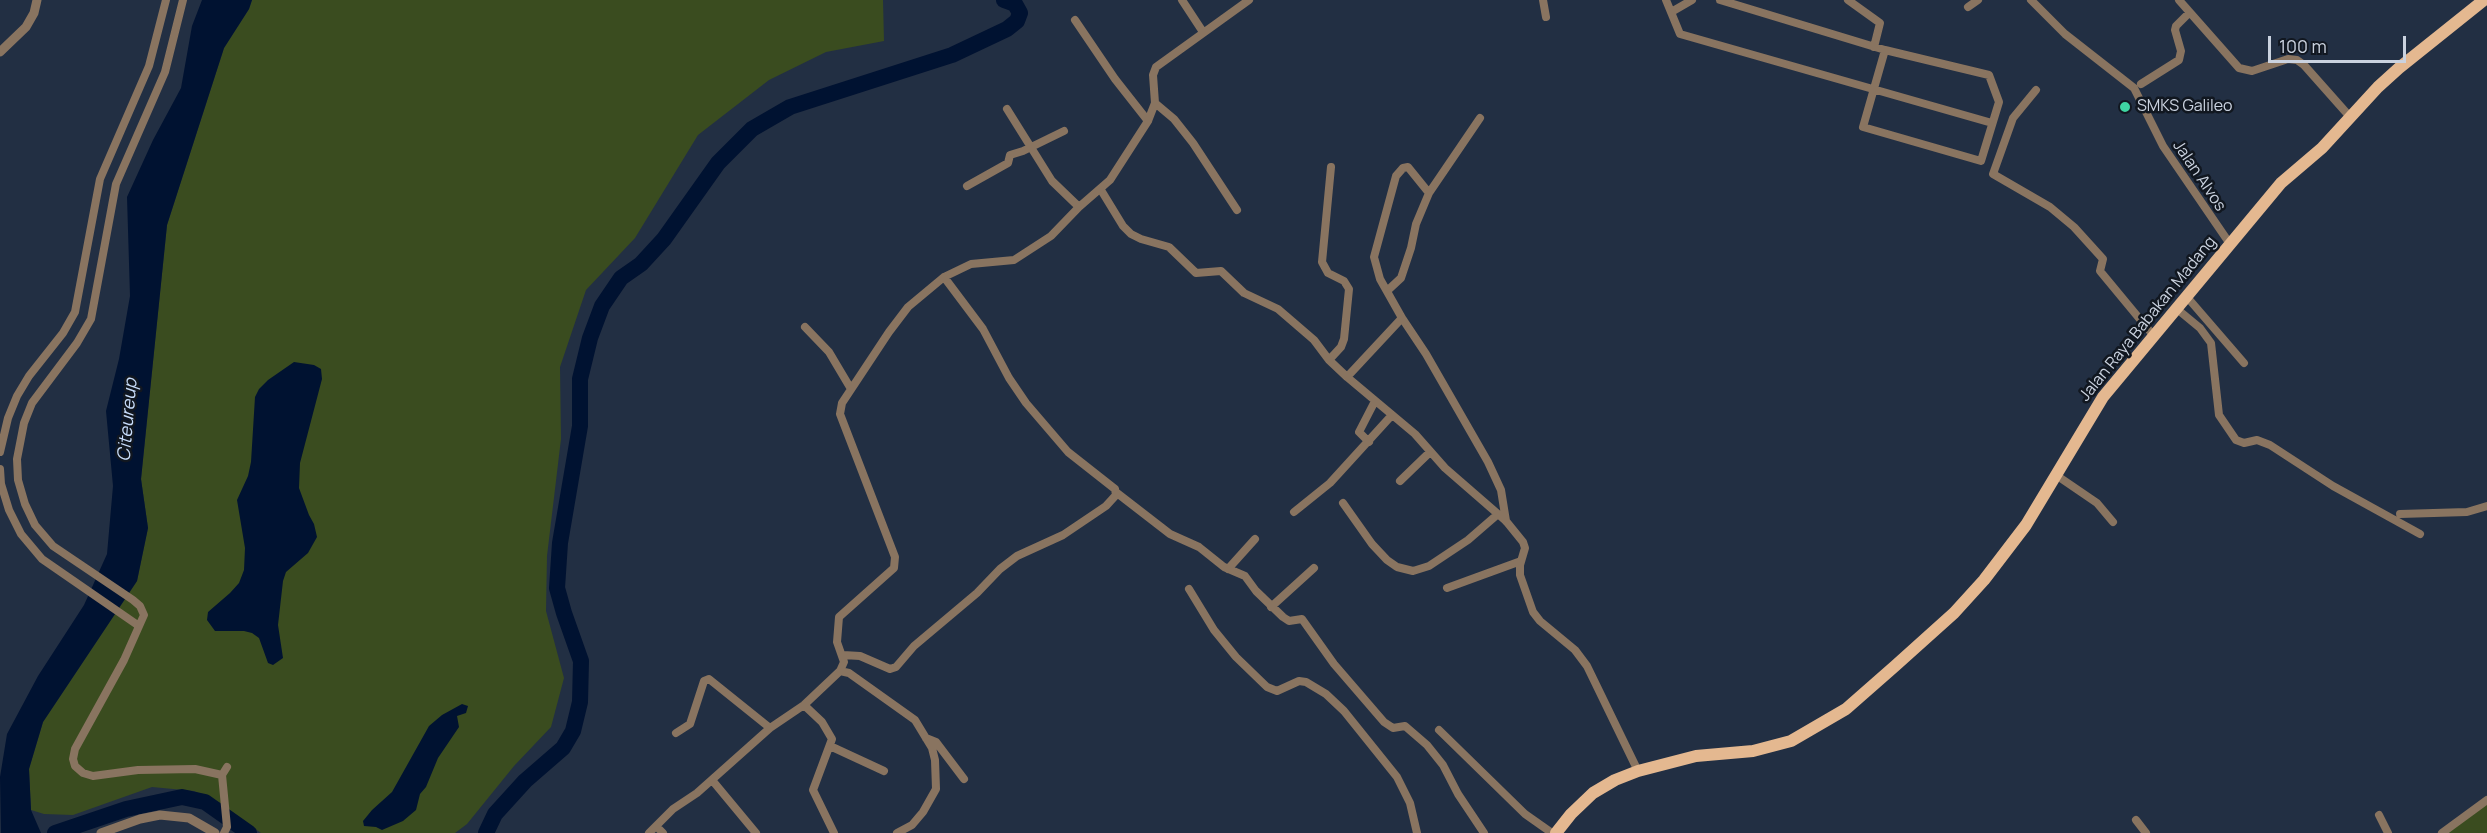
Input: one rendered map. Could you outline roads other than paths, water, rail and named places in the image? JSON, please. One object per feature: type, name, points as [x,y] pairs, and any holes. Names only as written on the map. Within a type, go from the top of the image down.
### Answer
[{"type":"main road","name":"Jalan Raya Babakan Madang","points":[[1554,833],[1593,793],[1615,780],[1638,771],[1696,756],[1753,752],[1791,741],[1846,709],[1954,613],[1984,580],[2026,525],[2103,397],[2281,183],[2322,148],[2398,68],[2484,0]]},
{"type":"street","points":[[0,52],[26,27],[34,13],[37,0]]},
{"type":"street","points":[[0,452],[8,418],[17,396],[29,376],[63,333],[75,312],[100,179],[149,66],[166,0]]},
{"type":"street","points":[[183,0],[165,72],[116,184],[91,319],[77,343],[43,385],[32,404],[18,444],[18,480],[25,504],[35,525],[53,546],[133,600],[140,606],[144,615],[124,660],[75,749],[73,759],[75,766],[83,773],[93,776],[138,770],[195,769],[222,775]]},
{"type":"street","points":[[1182,0],[1203,32]]},
{"type":"street","points":[[649,833],[673,809],[712,780],[770,728],[804,705],[840,671],[844,662],[837,642],[839,616],[889,574],[896,563],[873,496],[842,424],[840,414],[842,403],[908,308],[944,277],[971,264],[1006,262],[1021,257],[1052,236],[1078,207],[1101,190],[1110,180],[1148,121],[1155,103],[1153,75],[1156,67],[1249,0]]},
{"type":"street","points":[[1543,0],[1546,17]]},
{"type":"street","points":[[1666,0],[1673,11],[1680,34],[1992,123]]},
{"type":"street","points":[[1673,11],[1692,0]]},
{"type":"street","points":[[1720,0],[1874,47],[1989,75],[1999,102],[1981,161],[1863,128],[1885,50]]},
{"type":"street","points":[[1848,0],[1880,23],[1874,47]]},
{"type":"street","points":[[1968,7],[1978,0]]},
{"type":"street","points":[[2031,0],[2065,34],[2138,86],[2179,60],[2181,51],[2175,30],[2189,13]]},
{"type":"street","points":[[2179,0],[2236,66],[2252,71],[2288,59],[2301,62],[2351,118]]},
{"type":"street","points":[[1075,20],[1115,79],[1148,121]]},
{"type":"street","points":[[157,41],[173,46]]},
{"type":"street","name":"Jalan Alvos","points":[[2138,86],[2163,146],[2230,244]]},
{"type":"street","points":[[2036,90],[2013,118],[1993,174],[2050,207],[2074,227],[2103,259],[2100,271],[2153,335]]},
{"type":"street","points":[[1155,103],[1174,119],[1237,210]]},
{"type":"street","points":[[1008,110],[1052,181],[1078,207]]},
{"type":"street","points":[[1387,291],[1401,278],[1412,248],[1416,224],[1430,193],[1480,118]]},
{"type":"street","points":[[967,186],[1008,163],[1009,155],[1032,147],[1064,131]]},
{"type":"street","points":[[1329,360],[1341,347],[1344,339],[1349,289],[1344,281],[1328,273],[1322,262],[1331,167]]},
{"type":"street","points":[[1430,193],[1408,167],[1403,168],[1396,176],[1374,256],[1376,267],[1402,318],[1426,354],[1488,462],[1501,490],[1506,521]]},
{"type":"street","points":[[1101,190],[1123,226],[1131,234],[1169,247],[1189,269],[1196,273],[1221,271],[1244,293],[1278,309],[1314,340],[1329,360],[1415,434],[1430,452],[1506,521],[1523,542],[1525,551],[1521,561],[1520,575],[1533,612],[1540,621],[1575,650],[1587,666],[1638,771]]},
{"type":"street","points":[[944,277],[983,329],[1009,378],[1026,403],[1068,452],[1170,534],[1199,548],[1228,569],[1245,576],[1271,607],[1289,621],[1302,619],[1334,664],[1389,727],[1405,726],[1427,745],[1443,765],[1458,794],[1484,833]]},
{"type":"street","points":[[2187,297],[2244,363]]},
{"type":"street","points":[[2177,309],[2200,328],[2211,343],[2219,415],[2236,440],[2244,442],[2257,440],[2270,445],[2333,486],[2420,534]]},
{"type":"street","points":[[1347,376],[1402,318]]},
{"type":"street","points":[[805,327],[829,352],[851,389]]},
{"type":"street","points":[[1369,442],[1359,432],[1375,401]]},
{"type":"street","points":[[1294,512],[1330,483],[1392,415]]},
{"type":"street","points":[[1400,481],[1430,452]]},
{"type":"street","points":[[0,469],[1,484],[9,510],[21,534],[42,559],[139,626]]},
{"type":"street","points":[[2056,475],[2097,503],[2113,522]]},
{"type":"street","points":[[843,655],[860,656],[890,669],[896,667],[914,646],[977,593],[1000,569],[1017,556],[1063,535],[1106,506],[1117,493]]},
{"type":"street","points":[[1343,503],[1372,544],[1387,560],[1396,567],[1413,571],[1429,566],[1468,540],[1498,514]]},
{"type":"street","points":[[2400,514],[2467,512],[2487,506]]},
{"type":"street","points":[[1228,569],[1255,539]]},
{"type":"street","points":[[56,569],[65,555]]},
{"type":"street","points":[[1448,588],[1521,561]]},
{"type":"street","points":[[1271,607],[1314,568]]},
{"type":"street","points":[[1189,589],[1214,630],[1236,657],[1267,687],[1277,691],[1299,681],[1306,682],[1326,694],[1344,711],[1397,777],[1410,803],[1417,833]]},
{"type":"street","points":[[840,671],[849,674],[915,720],[935,760],[936,789],[923,812],[912,825],[897,833]]},
{"type":"street","points":[[676,733],[690,724],[704,681],[710,679],[770,728]]},
{"type":"street","points":[[804,705],[828,731],[832,739],[813,790],[834,833]]},
{"type":"street","points":[[1439,730],[1525,814],[1554,833]]},
{"type":"street","points":[[926,738],[936,742],[964,779]]},
{"type":"street","points":[[830,746],[884,771]]},
{"type":"street","points":[[226,830],[225,785],[222,775],[227,766]]},
{"type":"street","points":[[712,780],[756,833]]},
{"type":"street","points":[[2442,833],[2487,800]]},
{"type":"street","points":[[101,833],[140,819],[160,815],[189,818],[214,833]]},
{"type":"street","points":[[2379,815],[2388,833]]},
{"type":"street","points":[[2136,820],[2146,833]]},
{"type":"street","points":[[656,826],[663,833]]},
{"type":"water","name":"Citeureup","points":[[202,0],[252,0],[249,9],[224,48],[167,225],[141,479],[148,528],[137,581],[43,722],[29,769],[31,810],[41,833],[1,833],[0,777],[7,734],[38,676],[84,605],[107,554],[113,486],[106,411],[119,359],[130,296],[127,197],[153,140],[181,88],[192,26]]},
{"type":"water","points":[[294,362],[314,365],[321,369],[322,379],[300,463],[299,488],[317,537],[308,553],[286,572],[278,625],[283,658],[273,665],[268,663],[259,638],[252,633],[215,631],[207,620],[208,612],[239,583],[244,570],[245,548],[237,500],[248,476],[251,462],[255,397],[268,380]]},
{"type":"water","points":[[462,704],[468,706],[466,713],[457,716],[459,727],[438,758],[426,787],[420,794],[416,810],[403,821],[382,830],[364,826],[363,821],[372,810],[392,792],[429,726],[442,715]]},
{"type":"waterway","points":[[486,833],[495,814],[525,781],[563,748],[573,731],[580,702],[581,661],[557,588],[560,543],[580,426],[580,379],[590,338],[602,306],[621,278],[641,264],[664,239],[718,163],[752,129],[790,107],[952,55],[1007,29],[1017,21],[1020,13],[1015,4],[1004,0]]},
{"type":"waterway","points":[[55,833],[126,809],[182,797],[205,802],[249,833]]},
{"type":"place","name":"SMKS Galileo","points":[[2125,107]]}]
